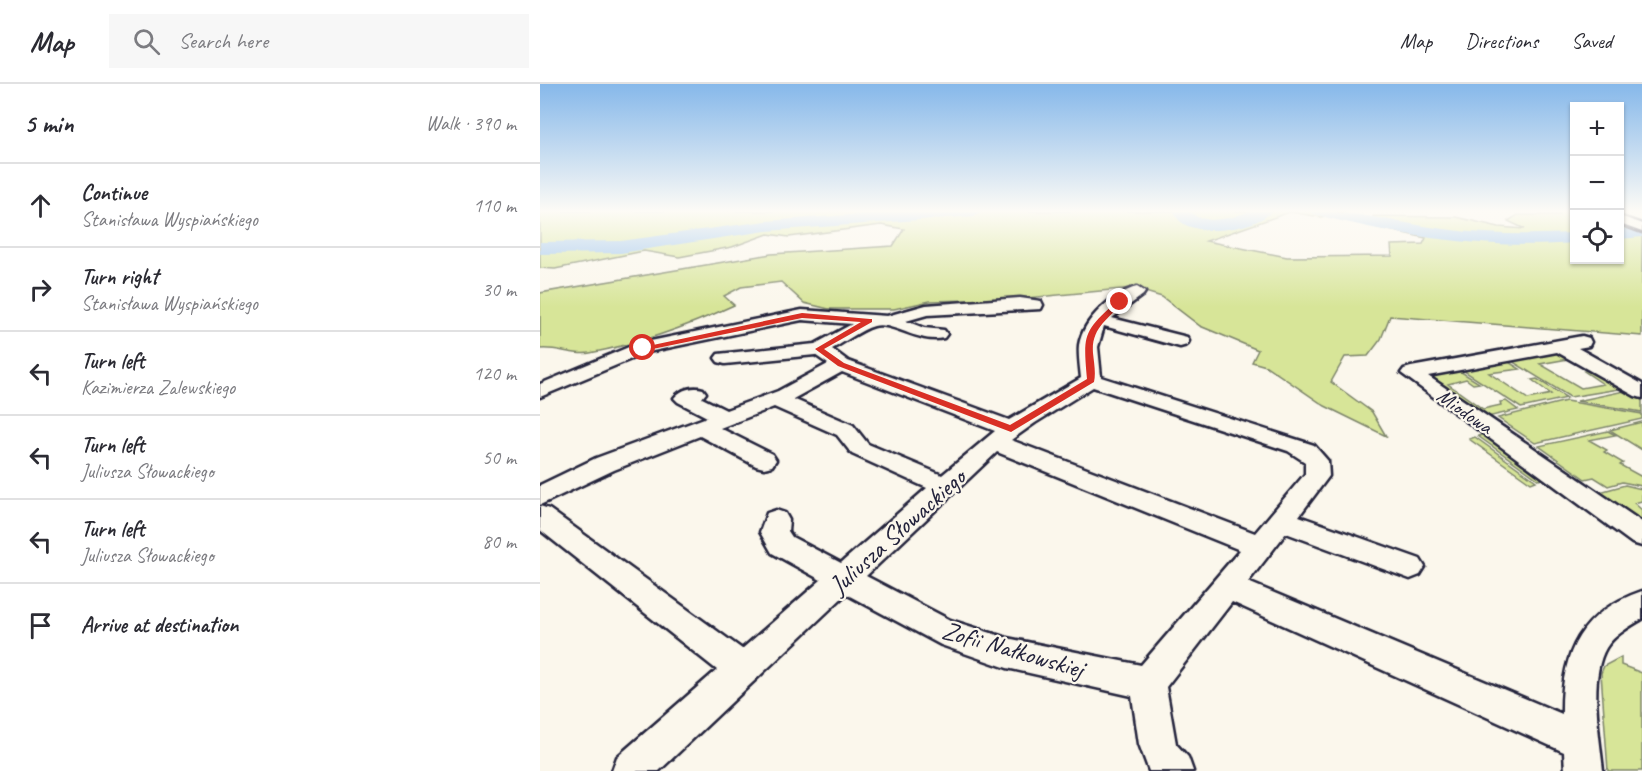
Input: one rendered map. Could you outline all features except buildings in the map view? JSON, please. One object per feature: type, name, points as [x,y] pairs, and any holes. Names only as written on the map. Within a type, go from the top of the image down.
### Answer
[{"type":"street","points":[[1137,292],[1120,302],[1100,320],[1090,334],[1088,344],[1091,380],[1309,452],[1317,460],[1319,468],[1317,476],[1148,683],[1158,748],[1174,771]]},
{"type":"street","points":[[725,358],[819,349],[879,321],[926,310],[1020,303],[1035,305]]},
{"type":"street","points":[[540,391],[634,351],[802,315],[879,321],[922,333],[938,334]]},
{"type":"street","points":[[1100,320],[1180,341]]},
{"type":"street","name":"Miodowa","points":[[1582,342],[1411,373],[1642,536]]},
{"type":"street","points":[[1560,346],[1642,392]]},
{"type":"street","points":[[819,349],[841,365],[1260,546]]},
{"type":"street","points":[[540,496],[605,464],[726,418],[775,393],[841,365]]},
{"type":"street","name":"Juliusza Słowackiego","points":[[632,771],[1003,436],[1091,380]]},
{"type":"street","points":[[696,393],[686,398],[726,418]]},
{"type":"street","points":[[775,393],[845,430],[860,449],[945,486]]},
{"type":"street","points":[[701,427],[764,460]]},
{"type":"street","points":[[540,516],[743,670]]},
{"type":"street","name":"Zofii Nałkowskiej","points":[[776,520],[774,532],[782,545],[941,631],[1006,653],[1148,683]]},
{"type":"street","points":[[1281,520],[1410,567]]},
{"type":"street","points":[[1227,586],[1583,757],[1581,671],[1584,658],[1594,638],[1618,617],[1642,604]]},
{"type":"green space","points":[[540,243],[743,243],[679,257],[644,251],[555,269],[540,268]]},
{"type":"green space","points":[[895,243],[1216,243],[1287,257],[1392,256],[1391,245],[1570,243],[1570,264],[1624,264],[1624,243],[1642,243],[1642,336],[1390,316],[1381,339],[1368,356],[1345,357],[1331,382],[1372,412],[1386,436],[1325,406],[1266,366],[1252,362],[1258,350],[1200,326],[1162,297],[1132,288],[1016,299],[930,301],[894,309],[829,309],[804,303],[781,282],[741,287],[724,296],[734,305],[700,320],[627,345],[590,353],[540,349],[540,293],[771,254],[893,246]]},
{"type":"green space","points":[[1561,353],[1574,358],[1540,364],[1581,388],[1603,384],[1584,371],[1593,369],[1625,388],[1570,397],[1510,360]]},
{"type":"green space","points":[[1507,361],[1520,369],[1489,373],[1528,399],[1551,394],[1532,380],[1537,379],[1567,398],[1521,408],[1461,369]]},
{"type":"green space","points":[[1458,370],[1479,383],[1473,384],[1466,379],[1448,384],[1483,409],[1501,405],[1500,402],[1506,401],[1518,410],[1483,418],[1430,379],[1433,375]]},
{"type":"green space","points":[[1629,390],[1642,397],[1642,412],[1577,401]]},
{"type":"green space","points":[[1566,401],[1642,414],[1642,419],[1535,443],[1498,418]]},
{"type":"green space","points":[[1642,422],[1642,450],[1610,430]]},
{"type":"green space","points":[[1608,431],[1615,435],[1589,440],[1607,450],[1604,452],[1623,463],[1620,465],[1642,477],[1642,486],[1622,482],[1608,486],[1594,477],[1585,479],[1539,446]]},
{"type":"green space","points":[[1484,434],[1546,478],[1539,480],[1478,436]]},
{"type":"green space","points":[[1475,437],[1536,481],[1531,483],[1469,439]]},
{"type":"green space","points":[[1625,485],[1642,489],[1642,501],[1634,503],[1642,510],[1642,525],[1596,493]]},
{"type":"green space","points":[[1621,657],[1621,665],[1642,673],[1642,771],[1608,771],[1601,673],[1604,666]]},
{"type":"waterway","points":[[540,248],[621,247],[648,243]]},
{"type":"route","points":[[643,348],[802,315],[870,321],[819,349],[841,365],[1011,429],[1091,380],[1088,344],[1090,334],[1096,324],[1120,302]]}]
